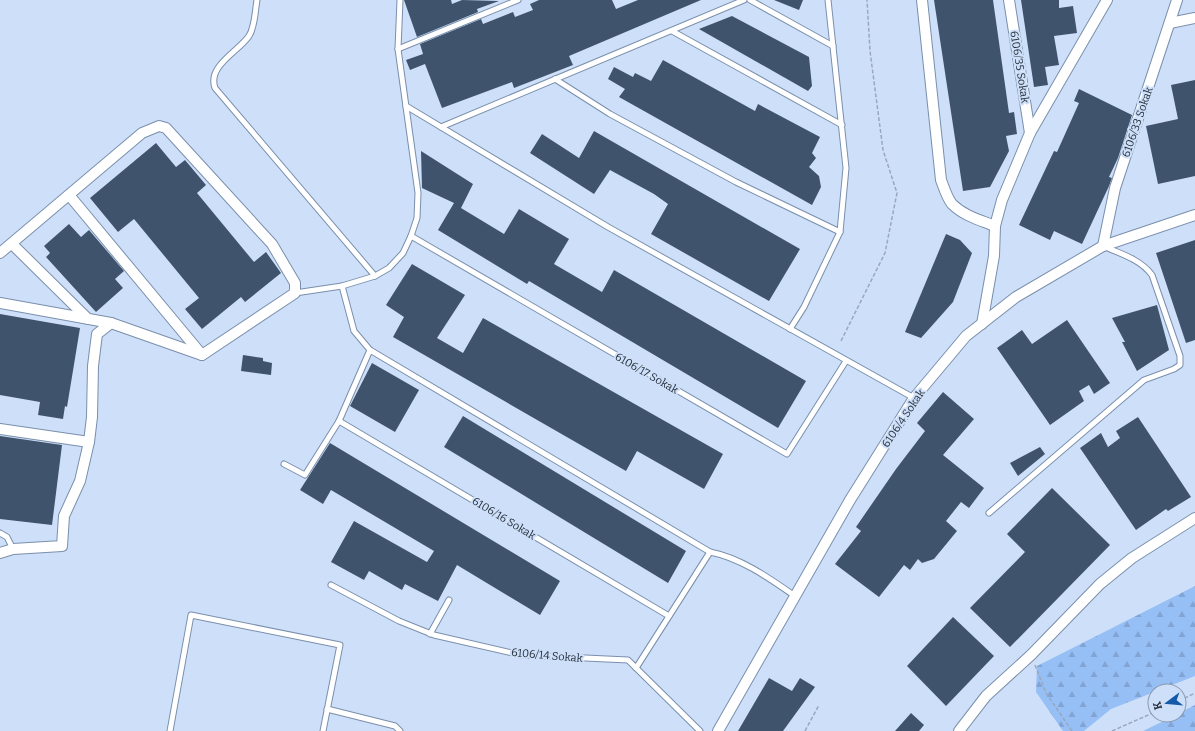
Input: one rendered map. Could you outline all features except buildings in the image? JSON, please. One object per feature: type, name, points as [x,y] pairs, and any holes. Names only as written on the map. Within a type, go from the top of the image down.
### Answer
[{"type":"street","points":[[922,0],[941,180],[952,203],[955,206],[967,215],[995,226]]},
{"type":"street","name":"6106/35 Sokak","points":[[1009,0],[1030,133]]},
{"type":"street","points":[[982,324],[994,256],[995,226],[1002,200],[1030,133],[1107,0]]},
{"type":"street","name":"6106/33 Sokak","points":[[1104,246],[1115,188],[1177,0]]},
{"type":"street","points":[[1170,23],[1195,18]]},
{"type":"street","points":[[0,253],[142,133],[160,126],[166,128],[272,244],[295,283],[295,293],[202,355]]},
{"type":"street","points":[[69,195],[202,355]]},
{"type":"street","name":"6106/4 Sokak","points":[[718,731],[850,500],[914,398],[966,336],[1016,297],[1104,246],[1195,215]]},
{"type":"street","points":[[12,244],[88,319]]},
{"type":"street","points":[[0,303],[111,323],[202,355]]},
{"type":"street","points":[[0,553],[12,549],[62,546],[64,516],[80,481],[89,442],[92,417],[93,366],[97,334],[111,323]]},
{"type":"street","points":[[0,429],[89,442]]},
{"type":"street","points":[[959,731],[986,696],[1031,655],[1100,584],[1132,558],[1195,518]]},
{"type":"lane","points":[[257,0],[251,32],[246,40],[216,69],[212,79],[215,88],[375,276]]},
{"type":"lane","points":[[295,293],[342,286],[375,276],[389,268],[403,253],[412,236],[417,218],[418,193],[398,49],[400,0]]},
{"type":"lane","points":[[398,49],[518,0]]},
{"type":"lane","points":[[441,127],[744,0]]},
{"type":"lane","points":[[750,0],[833,46]]},
{"type":"lane","points":[[790,329],[804,307],[840,232],[846,168],[828,0]]},
{"type":"lane","points":[[672,31],[842,125]]},
{"type":"lane","points":[[555,79],[610,114],[736,182],[840,232]]},
{"type":"lane","points":[[406,106],[608,227],[914,398]]},
{"type":"lane","name":"6106/17 Sokak","points":[[412,236],[787,454],[846,361]]},
{"type":"lane","points":[[989,513],[1144,380],[1174,370],[1180,365],[1180,356],[1152,275],[1147,268],[1104,246]]},
{"type":"lane","points":[[342,286],[354,331],[370,350],[710,552],[722,554],[744,564],[795,596]]},
{"type":"lane","points":[[284,464],[305,475],[339,421],[370,350]]},
{"type":"lane","name":"6106/16 Sokak","points":[[339,421],[669,616]]},
{"type":"lane","points":[[0,533],[7,537],[12,549]]},
{"type":"lane","points":[[636,668],[710,552]]},
{"type":"lane","name":"6106/14 Sokak","points":[[331,585],[399,621],[430,634],[521,655],[628,660],[700,731]]},
{"type":"lane","points":[[430,634],[449,600]]},
{"type":"lane","points":[[170,731],[191,615],[340,645],[323,731]]},
{"type":"lane","points":[[327,709],[395,726],[400,731]]},
{"type":"path","points":[[840,341],[885,253],[897,194],[883,150],[870,51],[867,0]]},
{"type":"path","points":[[1031,655],[1046,693],[1072,731]]},
{"type":"path","points":[[805,731],[819,705]]},
{"type":"path","points":[[1112,731],[1147,716]]},
{"type":"green space","points":[[1195,586],[1195,676],[1177,683],[1147,683],[1147,695],[1111,709],[1084,731],[1063,731],[1036,692],[1037,666]]},
{"type":"green space","points":[[1195,705],[1195,731],[1143,731],[1160,723],[1187,723],[1187,709]]}]
